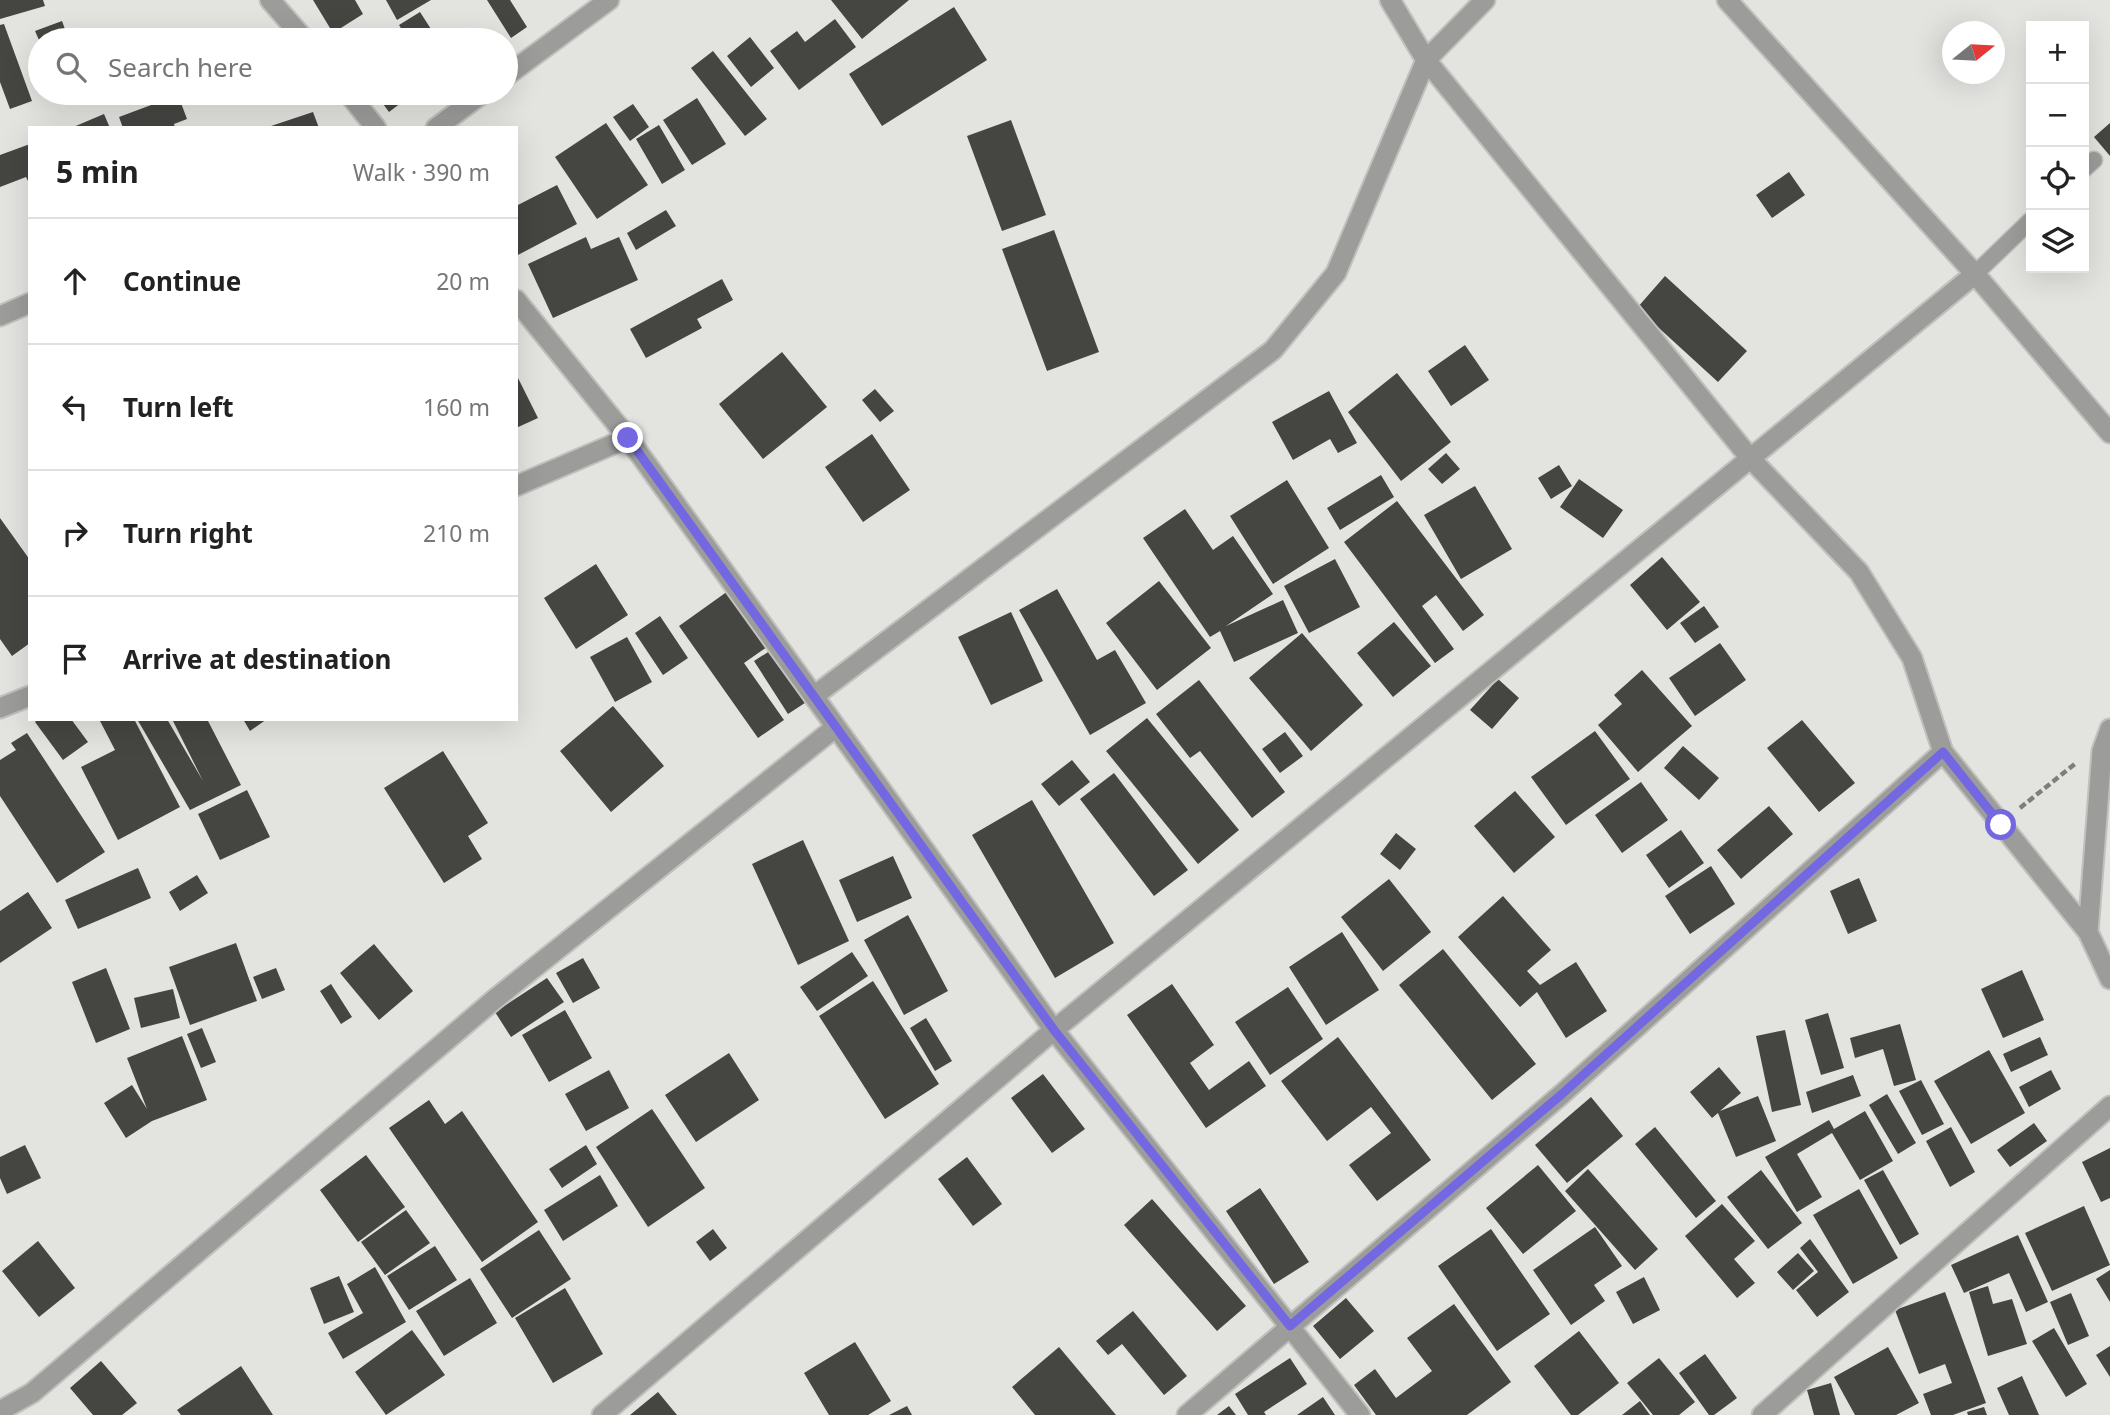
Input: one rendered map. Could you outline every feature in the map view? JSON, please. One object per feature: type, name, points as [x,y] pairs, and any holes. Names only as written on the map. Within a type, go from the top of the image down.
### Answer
[{"type":"street","points":[[270,0],[294,28]]},
{"type":"street","points":[[518,67],[609,0]]},
{"type":"street","points":[[1390,0],[1426,60],[1750,458],[1858,572],[1912,658],[1943,752],[2088,932],[2110,979]]},
{"type":"street","points":[[814,696],[1273,350],[1336,273],[1426,60],[1485,0]]},
{"type":"street","points":[[1727,0],[1975,274],[2110,432]]},
{"type":"street","points":[[358,105],[374,126]]},
{"type":"street","points":[[439,126],[467,105]]},
{"type":"street","points":[[602,1415],[1054,1030],[1975,274]]},
{"type":"street","points":[[518,302],[628,438],[1054,1030],[1360,1415]]},
{"type":"street","points":[[0,316],[28,304]]},
{"type":"street","points":[[518,485],[628,438]]},
{"type":"street","points":[[0,708],[28,696]]},
{"type":"street","points":[[0,1411],[32,1393],[495,999],[836,727]]},
{"type":"street","points":[[2088,932],[2102,751],[2110,729]]},
{"type":"street","points":[[1186,1415],[1562,1094],[1943,752]]},
{"type":"street","points":[[1762,1415],[2110,1107]]},
{"type":"lane","points":[[1975,274],[2026,225]]},
{"type":"path","points":[[2001,825],[2069,766],[2102,751]]},
{"type":"building","points":[[0,0],[43,0],[45,6],[0,19]]},
{"type":"building","points":[[313,0],[355,0],[363,14],[341,28],[330,28]]},
{"type":"building","points":[[386,0],[431,0],[397,20]]},
{"type":"building","points":[[487,0],[510,0],[527,27],[518,33],[518,28],[505,28]]},
{"type":"building","points":[[831,0],[909,0],[862,39]]},
{"type":"building","points":[[954,7],[987,60],[882,126],[849,74]]},
{"type":"building","points":[[420,12],[430,28],[401,28],[399,25]]},
{"type":"building","points":[[835,19],[856,47],[799,90],[770,51],[797,31],[805,42]]},
{"type":"building","points":[[62,21],[65,28],[43,28]]},
{"type":"building","points":[[4,24],[28,90],[28,102],[10,109],[0,82],[0,25]]},
{"type":"building","points":[[750,37],[774,68],[751,87],[727,56]]},
{"type":"building","points":[[713,51],[767,119],[745,136],[691,68]]},
{"type":"building","points":[[697,98],[726,144],[692,165],[663,120]]},
{"type":"building","points":[[633,104],[649,127],[630,141],[613,117]]},
{"type":"building","points":[[151,105],[182,105],[187,119],[174,126],[122,126],[119,117]]},
{"type":"building","points":[[384,105],[398,105],[389,112]]},
{"type":"building","points":[[313,112],[318,126],[271,126]]},
{"type":"building","points":[[104,114],[109,126],[76,126]]},
{"type":"building","points":[[1011,120],[1046,215],[1002,231],[967,136]]},
{"type":"building","points":[[606,123],[648,185],[597,219],[555,157]]},
{"type":"building","points":[[2110,123],[2110,156],[2094,137]]},
{"type":"building","points":[[659,125],[685,170],[662,184],[636,139]]},
{"type":"building","points":[[28,145],[28,181],[26,177],[0,187],[0,155]]},
{"type":"building","points":[[1789,172],[1805,195],[1772,218],[1756,195]]},
{"type":"building","points":[[557,185],[577,224],[518,255],[518,205]]},
{"type":"building","points":[[666,210],[676,226],[636,250],[627,233]]},
{"type":"building","points":[[1054,230],[1099,352],[1047,371],[1002,249]]},
{"type":"building","points":[[586,237],[591,249],[619,237],[638,280],[553,318],[528,264]]},
{"type":"building","points":[[1665,276],[1747,351],[1718,382],[1637,308]]},
{"type":"building","points":[[722,279],[733,300],[697,319],[702,328],[646,358],[630,329]]},
{"type":"building","points":[[1465,345],[1489,380],[1451,406],[1428,371]]},
{"type":"building","points":[[782,352],[827,407],[763,459],[719,404]]},
{"type":"building","points":[[1397,373],[1451,442],[1401,481],[1348,412]]},
{"type":"building","points":[[518,378],[538,418],[518,427]]},
{"type":"building","points":[[875,389],[894,411],[880,422],[862,400]]},
{"type":"building","points":[[1329,391],[1357,443],[1338,453],[1330,439],[1293,460],[1272,422]]},
{"type":"building","points":[[872,434],[910,490],[863,522],[825,467]]},
{"type":"building","points":[[1446,453],[1460,469],[1442,484],[1428,469]]},
{"type":"building","points":[[1559,465],[1572,486],[1551,499],[1538,478]]},
{"type":"building","points":[[1381,475],[1394,497],[1340,530],[1327,508]]},
{"type":"building","points":[[1579,479],[1623,510],[1603,538],[1560,507]]},
{"type":"building","points":[[1287,480],[1329,548],[1273,584],[1230,516]]},
{"type":"building","points":[[1475,486],[1512,549],[1461,579],[1424,515]]},
{"type":"building","points":[[1397,501],[1484,615],[1463,631],[1436,595],[1422,606],[1454,649],[1435,663],[1344,542]]},
{"type":"building","points":[[1185,509],[1213,550],[1233,536],[1273,594],[1226,626],[1283,600],[1298,633],[1234,662],[1220,631],[1210,637],[1143,538]]},
{"type":"building","points":[[0,518],[28,557],[28,644],[12,656],[0,639]]},
{"type":"building","points":[[1662,557],[1700,602],[1667,630],[1630,585]]},
{"type":"building","points":[[1335,559],[1360,607],[1309,633],[1284,586]]},
{"type":"building","points":[[596,564],[628,615],[576,649],[544,598]]},
{"type":"building","points":[[1159,581],[1211,648],[1157,690],[1106,623]]},
{"type":"building","points":[[1057,589],[1097,660],[1115,650],[1146,703],[1090,735],[1019,610]]},
{"type":"building","points":[[728,591],[767,647],[744,663],[784,720],[758,738],[679,626]]},
{"type":"building","points":[[1704,606],[1719,627],[1695,643],[1680,623]]},
{"type":"building","points":[[1011,612],[1043,681],[991,705],[958,637]]},
{"type":"building","points":[[660,616],[688,658],[663,675],[635,633]]},
{"type":"building","points":[[1394,622],[1431,666],[1393,697],[1357,653]]},
{"type":"building","points":[[1302,633],[1363,705],[1311,751],[1249,678]]},
{"type":"building","points":[[627,637],[652,682],[615,702],[590,657]]},
{"type":"building","points":[[1720,643],[1746,680],[1695,716],[1669,678]]},
{"type":"building","points":[[779,645],[814,697],[788,714],[754,661]]},
{"type":"building","points":[[1642,670],[1692,726],[1638,772],[1598,725],[1622,704],[1614,695]]},
{"type":"building","points":[[1498,679],[1519,698],[1492,729],[1470,710]]},
{"type":"building","points":[[1199,680],[1285,792],[1252,818],[1200,751],[1190,758],[1156,714]]},
{"type":"building","points":[[613,706],[664,766],[611,812],[560,751]]},
{"type":"building","points":[[1147,718],[1239,830],[1198,864],[1106,751]]},
{"type":"building","points":[[1802,720],[1855,783],[1819,812],[1767,748]]},
{"type":"building","points":[[72,721],[88,742],[63,760],[35,722]]},
{"type":"building","points":[[100,721],[135,721],[180,807],[118,840],[81,767],[115,750]]},
{"type":"building","points":[[138,721],[168,721],[203,781],[173,721],[208,721],[241,785],[190,810]]},
{"type":"building","points":[[244,721],[264,721],[250,731]]},
{"type":"building","points":[[1595,731],[1630,779],[1566,825],[1531,777]]},
{"type":"building","points":[[1285,732],[1303,756],[1280,773],[1262,749]]},
{"type":"building","points":[[27,733],[105,852],[57,883],[0,796],[0,760],[16,750],[11,743]]},
{"type":"building","points":[[1683,746],[1719,778],[1699,800],[1664,768]]},
{"type":"building","points":[[443,751],[488,823],[468,836],[482,859],[444,883],[384,788]]},
{"type":"building","points":[[1072,760],[1090,782],[1059,806],[1041,784]]},
{"type":"building","points":[[1114,773],[1188,870],[1154,896],[1080,799]]},
{"type":"building","points":[[1641,782],[1668,820],[1622,853],[1595,815]]},
{"type":"building","points":[[247,790],[270,837],[220,860],[198,814]]},
{"type":"building","points":[[1515,791],[1555,837],[1514,873],[1474,826]]},
{"type":"building","points":[[1032,800],[1114,943],[1055,978],[972,835]]},
{"type":"building","points":[[1769,806],[1793,834],[1741,879],[1717,850]]},
{"type":"building","points":[[1681,830],[1704,863],[1669,888],[1646,855]]},
{"type":"building","points":[[1396,833],[1416,849],[1400,870],[1380,854]]},
{"type":"building","points":[[803,840],[849,941],[798,965],[752,864]]},
{"type":"building","points":[[893,856],[912,898],[857,922],[839,880]]},
{"type":"building","points":[[1711,866],[1735,904],[1690,934],[1665,896]]},
{"type":"building","points":[[138,868],[151,898],[78,929],[65,900]]},
{"type":"building","points":[[197,875],[208,893],[180,911],[169,892]]},
{"type":"building","points":[[1859,878],[1877,921],[1848,934],[1830,891]]},
{"type":"building","points":[[1389,879],[1431,932],[1383,971],[1341,917]]},
{"type":"building","points":[[28,892],[52,928],[0,963],[0,911]]},
{"type":"building","points":[[1503,896],[1551,950],[1527,971],[1540,985],[1576,962],[1607,1011],[1566,1038],[1537,992],[1520,1007],[1458,937]]},
{"type":"building","points":[[908,915],[948,991],[904,1015],[864,940]]},
{"type":"building","points":[[1342,932],[1379,990],[1326,1025],[1289,967]]},
{"type":"building","points":[[236,943],[257,1001],[190,1025],[169,967]]},
{"type":"building","points":[[374,944],[413,991],[379,1020],[340,973]]},
{"type":"building","points":[[1443,949],[1536,1064],[1492,1100],[1399,985]]},
{"type":"building","points":[[852,952],[868,976],[817,1011],[800,987]]},
{"type":"building","points":[[583,958],[600,988],[573,1003],[556,973]]},
{"type":"building","points":[[106,968],[130,1029],[96,1043],[72,982]]},
{"type":"building","points":[[276,968],[285,990],[262,999],[253,977]]},
{"type":"building","points":[[2022,970],[2044,1020],[2003,1038],[1981,989]]},
{"type":"building","points":[[547,978],[564,1002],[511,1037],[495,1012]]},
{"type":"building","points":[[873,981],[939,1084],[885,1119],[819,1016]]},
{"type":"building","points":[[331,984],[352,1017],[341,1024],[320,991]]},
{"type":"building","points":[[1172,984],[1214,1045],[1190,1063],[1209,1090],[1249,1061],[1266,1086],[1206,1128],[1127,1015]]},
{"type":"building","points":[[1288,987],[1323,1039],[1270,1075],[1235,1022]]},
{"type":"building","points":[[173,989],[180,1018],[141,1028],[134,998]]},
{"type":"building","points":[[565,1010],[592,1058],[549,1082],[522,1035]]},
{"type":"building","points":[[1828,1013],[1844,1068],[1821,1075],[1805,1020]]},
{"type":"building","points":[[926,1018],[952,1061],[935,1071],[910,1028]]},
{"type":"building","points":[[1900,1024],[1916,1080],[1894,1086],[1883,1049],[1855,1058],[1850,1038]]},
{"type":"building","points":[[202,1028],[216,1062],[201,1068],[187,1034]]},
{"type":"building","points":[[1785,1030],[1801,1105],[1772,1112],[1756,1036]]},
{"type":"building","points":[[182,1036],[207,1100],[152,1121],[126,1138],[104,1103],[132,1085],[147,1109],[127,1058]]},
{"type":"building","points":[[1338,1037],[1431,1160],[1377,1201],[1349,1165],[1391,1133],[1371,1107],[1327,1141],[1281,1081]]},
{"type":"building","points":[[2040,1037],[2048,1055],[2011,1072],[2003,1054]]},
{"type":"building","points":[[1989,1050],[2025,1113],[1971,1144],[1934,1081]]},
{"type":"building","points":[[729,1053],[759,1100],[696,1142],[665,1095]]},
{"type":"building","points":[[1719,1067],[1741,1093],[1720,1111],[1758,1096],[1776,1141],[1736,1157],[1718,1113],[1712,1118],[1690,1092]]},
{"type":"building","points":[[609,1070],[629,1108],[586,1131],[565,1094]]},
{"type":"building","points":[[2051,1070],[2061,1089],[2029,1107],[2019,1087]]},
{"type":"building","points":[[1043,1074],[1085,1129],[1052,1153],[1011,1098]]},
{"type":"building","points":[[1853,1075],[1861,1096],[1812,1113],[1806,1092]]},
{"type":"building","points":[[1921,1080],[1944,1124],[1922,1135],[1899,1091]]},
{"type":"building","points":[[1887,1094],[1916,1143],[1898,1154],[1869,1105]]},
{"type":"building","points":[[1591,1097],[1623,1136],[1567,1183],[1535,1145]]},
{"type":"building","points":[[429,1100],[445,1124],[462,1111],[538,1222],[482,1262],[389,1128]]},
{"type":"building","points":[[652,1109],[705,1188],[648,1227],[596,1147]]},
{"type":"building","points":[[1865,1111],[1893,1161],[1860,1180],[1832,1133],[1797,1154],[1822,1197],[1797,1212],[1765,1157],[1829,1120],[1834,1129]]},
{"type":"building","points":[[2034,1123],[2047,1141],[2010,1167],[1997,1150]]},
{"type":"building","points":[[1655,1127],[1716,1201],[1696,1218],[1635,1144]]},
{"type":"building","points":[[1951,1127],[1975,1172],[1950,1187],[1926,1141]]},
{"type":"building","points":[[25,1145],[41,1178],[7,1194],[0,1178],[0,1157]]},
{"type":"building","points":[[586,1145],[597,1164],[562,1188],[549,1169]]},
{"type":"building","points":[[2110,1148],[2110,1198],[2101,1202],[2082,1162]]},
{"type":"building","points":[[366,1155],[405,1207],[358,1242],[320,1190]]},
{"type":"building","points":[[967,1157],[1002,1204],[973,1226],[938,1179]]},
{"type":"building","points":[[1538,1165],[1576,1211],[1523,1254],[1486,1208]]},
{"type":"building","points":[[1588,1169],[1658,1249],[1635,1270],[1565,1191]]},
{"type":"building","points":[[1761,1170],[1802,1223],[1768,1249],[1727,1197]]},
{"type":"building","points":[[1883,1170],[1919,1234],[1900,1245],[1864,1180]]},
{"type":"building","points":[[600,1175],[618,1206],[563,1241],[544,1210]]},
{"type":"building","points":[[1260,1188],[1309,1262],[1274,1284],[1226,1211]]},
{"type":"building","points":[[1859,1189],[1898,1258],[1853,1284],[1813,1215]]},
{"type":"building","points":[[1152,1199],[1246,1306],[1217,1331],[1124,1225]]},
{"type":"building","points":[[1722,1204],[1755,1241],[1734,1259],[1755,1283],[1737,1298],[1685,1236]]},
{"type":"building","points":[[2084,1206],[2110,1265],[2052,1291],[2025,1233]]},
{"type":"building","points":[[406,1210],[430,1243],[385,1275],[361,1242]]},
{"type":"building","points":[[1595,1227],[1622,1266],[1594,1285],[1605,1301],[1571,1325],[1533,1270]]},
{"type":"building","points":[[713,1229],[727,1248],[710,1261],[696,1242]]},
{"type":"building","points":[[1491,1229],[1550,1314],[1497,1351],[1438,1266]]},
{"type":"building","points":[[539,1230],[571,1279],[512,1318],[480,1269]]},
{"type":"building","points":[[2018,1235],[2048,1302],[2026,1312],[2009,1273],[1964,1293],[1951,1265]]},
{"type":"building","points":[[1810,1239],[1849,1292],[1817,1317],[1796,1290],[1818,1272],[1800,1248]]},
{"type":"building","points":[[38,1241],[75,1288],[39,1317],[2,1271]]},
{"type":"building","points":[[435,1246],[457,1280],[409,1310],[387,1276]]},
{"type":"building","points":[[1798,1253],[1814,1271],[1793,1290],[1777,1272]]},
{"type":"building","points":[[375,1267],[406,1322],[343,1359],[328,1333],[363,1313],[347,1284]]},
{"type":"building","points":[[2110,1270],[2110,1302],[2096,1279]]},
{"type":"building","points":[[339,1276],[354,1312],[324,1324],[310,1288]]},
{"type":"building","points":[[1644,1277],[1660,1310],[1633,1324],[1616,1292]]},
{"type":"building","points":[[470,1278],[497,1323],[444,1356],[416,1311]]},
{"type":"building","points":[[1988,1286],[1993,1304],[2012,1299],[2027,1344],[1988,1356],[1969,1292]]},
{"type":"building","points":[[565,1288],[603,1354],[553,1383],[515,1318]]},
{"type":"building","points":[[1945,1292],[1986,1403],[1953,1415],[1931,1415],[1923,1394],[1952,1383],[1945,1364],[1919,1374],[1895,1310]]},
{"type":"building","points":[[2071,1293],[2089,1336],[2068,1345],[2050,1302]]},
{"type":"building","points":[[1346,1298],[1374,1331],[1340,1359],[1313,1326]]},
{"type":"building","points":[[1454,1304],[1511,1382],[1467,1415],[1376,1415],[1354,1385],[1375,1369],[1396,1398],[1432,1371],[1407,1338]]},
{"type":"building","points":[[1133,1311],[1187,1376],[1164,1395],[1122,1344],[1108,1355],[1096,1341]]},
{"type":"building","points":[[2054,1328],[2087,1384],[2066,1397],[2032,1341]]},
{"type":"building","points":[[412,1330],[445,1375],[386,1415],[355,1372]]},
{"type":"building","points":[[1579,1331],[1619,1383],[1578,1415],[1571,1415],[1534,1366]]},
{"type":"building","points":[[855,1342],[891,1401],[868,1415],[829,1415],[804,1373]]},
{"type":"building","points":[[2110,1346],[2110,1377],[2096,1355]]},
{"type":"building","points":[[1059,1347],[1116,1415],[1035,1415],[1012,1387]]},
{"type":"building","points":[[1888,1347],[1919,1403],[1896,1415],[1855,1415],[1834,1377]]},
{"type":"building","points":[[1705,1354],[1737,1398],[1714,1415],[1709,1415],[1679,1373]]},
{"type":"building","points":[[1290,1358],[1307,1384],[1264,1412],[1266,1415],[1248,1415],[1235,1394]]},
{"type":"building","points":[[1659,1358],[1695,1402],[1679,1415],[1653,1415],[1627,1383]]},
{"type":"building","points":[[101,1361],[137,1403],[122,1415],[93,1415],[70,1388]]},
{"type":"building","points":[[241,1366],[273,1415],[181,1415],[177,1410]]},
{"type":"building","points":[[2022,1376],[2039,1415],[2009,1415],[1997,1388]]},
{"type":"building","points":[[1831,1383],[1840,1415],[1814,1415],[1807,1390]]},
{"type":"building","points":[[658,1392],[677,1415],[630,1415]]},
{"type":"building","points":[[1323,1397],[1335,1415],[1297,1415]]},
{"type":"building","points":[[1640,1401],[1650,1415],[1622,1415]]},
{"type":"building","points":[[907,1406],[912,1415],[889,1415]]},
{"type":"building","points":[[1229,1406],[1236,1415],[1217,1415]]},
{"type":"building","points":[[1984,1407],[1987,1415],[1968,1415],[1967,1412]]},
{"type":"route","points":[[628,438],[1054,1030],[1290,1326],[1562,1094],[1943,752],[2001,825]]}]
